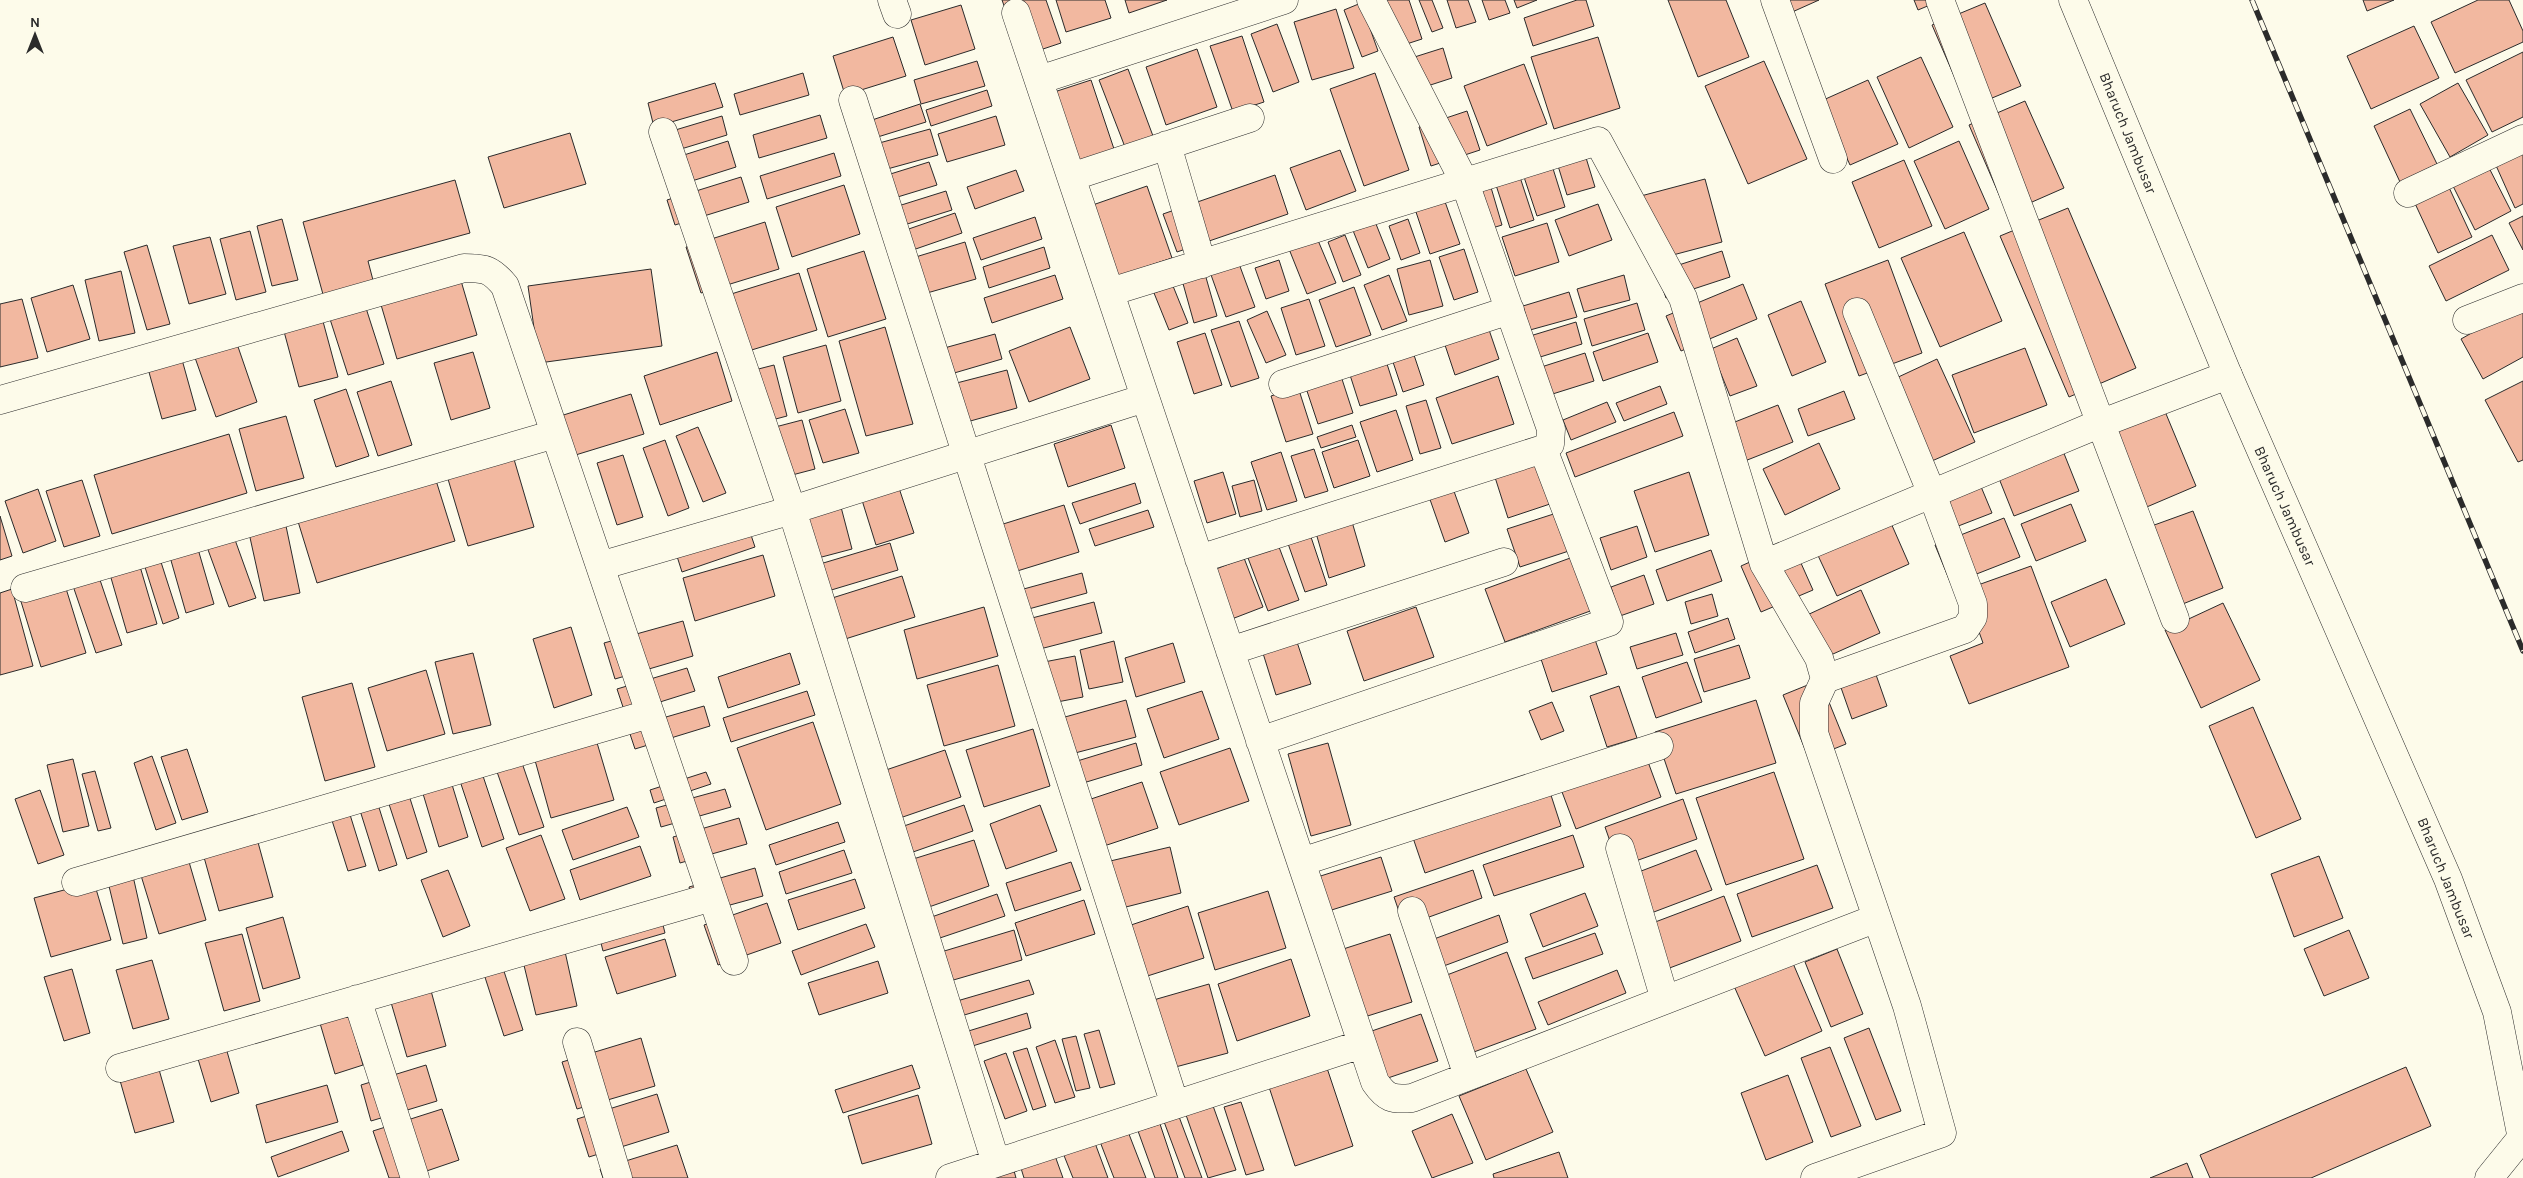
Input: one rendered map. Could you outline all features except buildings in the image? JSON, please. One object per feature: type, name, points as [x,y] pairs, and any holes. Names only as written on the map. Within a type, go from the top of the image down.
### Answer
[{"type":"main road","points":[[1039,80],[1284,0]]},
{"type":"main road","points":[[1200,560],[1543,450],[1550,444],[1551,429],[1466,183],[1371,0]]},
{"type":"main road","points":[[1776,0],[1833,159]]},
{"type":"main road","points":[[1940,0],[2175,619]]},
{"type":"main road","name":"Bharuch Jambusar","points":[[2073,0],[2228,374],[2448,879],[2497,1012],[2522,1139]]},
{"type":"main road","points":[[1016,12],[1374,1082],[1384,1095],[1412,1098],[1877,918]]},
{"type":"main road","points":[[853,100],[1175,1105]]},
{"type":"main road","points":[[1071,177],[1250,118]]},
{"type":"main road","points":[[664,132],[792,510],[1009,1167]]},
{"type":"main road","points":[[2408,193],[2523,139]]},
{"type":"main road","points":[[1110,292],[1598,141],[1684,298],[1764,564],[1819,658],[1825,679],[1814,703],[1814,733],[1907,1006],[1942,1133],[1815,1178]]},
{"type":"main road","points":[[1167,145],[1202,264]]},
{"type":"main road","points":[[0,400],[464,268],[480,268],[494,272],[505,286],[734,961]]},
{"type":"main road","points":[[2467,320],[2523,298]]},
{"type":"main road","points":[[1283,384],[1510,310]]},
{"type":"main road","points":[[1825,679],[1965,629],[1973,617],[1973,604],[1932,494],[1857,312]]},
{"type":"main road","points":[[1764,564],[2101,424],[2228,374]]},
{"type":"main road","points":[[600,566],[792,510],[1145,398]]},
{"type":"main road","points":[[25,588],[555,434]]},
{"type":"main road","points":[[1260,741],[1609,622],[1543,450]]},
{"type":"main road","points":[[1230,651],[1504,562]]},
{"type":"main road","points":[[76,882],[649,714]]},
{"type":"main road","points":[[1301,862],[1659,746]]},
{"type":"main road","points":[[1620,848],[1665,1000]]},
{"type":"main road","points":[[120,1068],[712,897]]},
{"type":"main road","points":[[1412,911],[1468,1076]]},
{"type":"main road","points":[[357,1000],[415,1178]]},
{"type":"main road","name":"Bharuch Jambusar","points":[[2497,1012],[2523,1039]]},
{"type":"main road","points":[[577,1042],[618,1178]]},
{"type":"main road","points":[[950,1178],[1009,1167],[1175,1105],[1362,1044]]},
{"type":"main road","points":[[2489,1178],[2522,1139]]},
{"type":"railway","points":[[2252,0],[2523,651]]}]
